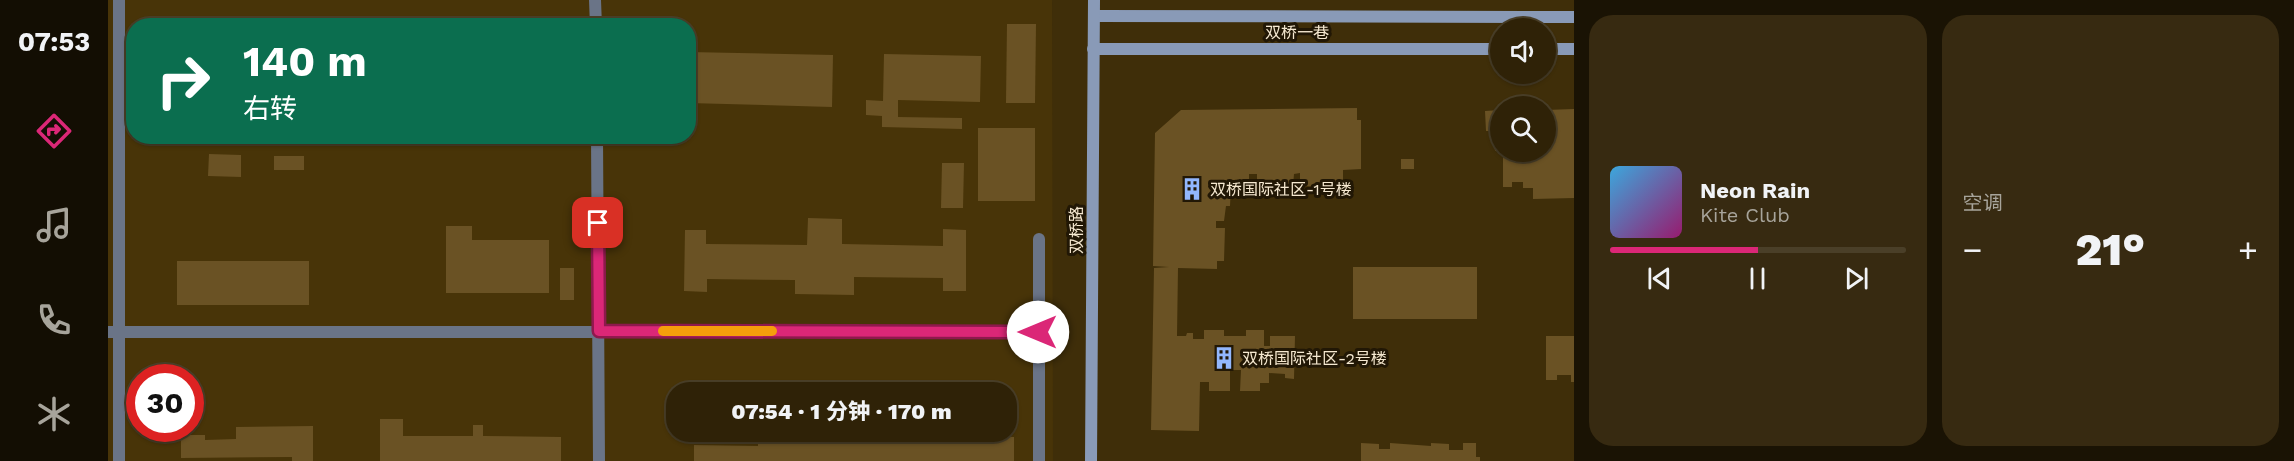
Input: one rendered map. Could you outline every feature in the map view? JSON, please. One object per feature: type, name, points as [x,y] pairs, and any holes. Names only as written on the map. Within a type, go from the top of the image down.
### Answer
[{"type":"street","points":[[119,0],[114,332],[119,461]]},
{"type":"street","points":[[595,0],[596,18]]},
{"type":"street","name":"双桥路","points":[[1091,461],[1094,0]]},
{"type":"street","name":"双桥一巷","points":[[1094,16],[1574,17]]},
{"type":"street","name":"双桥一巷","points":[[1093,49],[1490,49]]},
{"type":"street","points":[[1556,49],[1574,49]]},
{"type":"street","points":[[597,144],[599,461]]},
{"type":"street","points":[[1039,239],[1039,461]]},
{"type":"street","points":[[114,332],[1038,332]]},
{"type":"shaded area","points":[[108,0],[1052,0],[1053,461],[108,461]]},
{"type":"building","points":[[1007,24],[1036,24],[1035,103],[1006,103]]},
{"type":"building","points":[[696,52],[833,55],[832,107],[696,103]]},
{"type":"building","points":[[884,54],[981,56],[980,102],[898,100],[898,117],[962,118],[962,129],[882,127],[882,116],[866,115],[866,100],[883,101]]},
{"type":"building","name":"双桥国际社区-1号楼","points":[[1357,108],[1357,120],[1361,120],[1361,169],[1343,170],[1343,187],[1300,186],[1300,173],[1294,174],[1293,186],[1257,186],[1257,174],[1249,174],[1249,186],[1231,186],[1230,206],[1226,206],[1224,221],[1216,221],[1216,228],[1225,228],[1224,261],[1217,261],[1217,269],[1178,268],[1177,336],[1193,333],[1193,339],[1204,339],[1204,330],[1224,330],[1224,336],[1246,336],[1246,330],[1264,330],[1264,346],[1270,346],[1270,336],[1295,336],[1294,379],[1285,378],[1285,374],[1269,373],[1269,383],[1260,383],[1260,391],[1240,391],[1241,370],[1230,370],[1230,391],[1209,391],[1209,382],[1200,382],[1199,431],[1151,430],[1154,268],[1169,267],[1153,266],[1155,133],[1181,110]]},
{"type":"building","points":[[1574,109],[1574,198],[1533,199],[1533,188],[1523,188],[1523,182],[1512,182],[1512,187],[1503,187],[1503,162],[1556,162],[1556,110]]},
{"type":"building","points":[[1485,111],[1490,111],[1490,131],[1486,131]]},
{"type":"building","points":[[978,128],[1035,128],[1035,201],[978,201]]},
{"type":"building","points":[[209,154],[241,155],[241,177],[208,176]]},
{"type":"building","points":[[274,156],[304,156],[304,170],[274,170]]},
{"type":"building","points":[[1401,159],[1414,159],[1414,169],[1401,169]]},
{"type":"building","points":[[942,163],[964,163],[963,208],[941,208]]},
{"type":"building","points":[[808,218],[842,219],[842,244],[943,246],[943,229],[966,230],[966,291],[943,291],[943,278],[854,277],[854,295],[795,294],[795,280],[707,279],[707,292],[684,291],[685,230],[706,230],[706,244],[807,245]]},
{"type":"building","points":[[446,226],[472,226],[472,240],[549,240],[549,293],[446,293]]},
{"type":"building","points":[[177,261],[309,261],[309,305],[177,305]]},
{"type":"building","points":[[1353,267],[1477,267],[1477,319],[1353,319]]},
{"type":"building","points":[[560,268],[574,268],[574,300],[560,300]]},
{"type":"building","points":[[1546,336],[1574,336],[1574,382],[1571,382],[1571,375],[1557,375],[1557,380],[1546,380]]},
{"type":"building","points":[[380,419],[403,419],[403,436],[473,436],[473,425],[483,425],[483,436],[561,437],[561,461],[380,461]]},
{"type":"building","points":[[313,426],[313,461],[292,461],[292,457],[181,458],[181,442],[204,442],[204,435],[205,440],[236,439],[236,427]]},
{"type":"building","points":[[758,442],[1014,442],[1014,461],[694,461],[694,445],[758,446]]},
{"type":"building","points":[[1361,443],[1379,444],[1379,449],[1390,449],[1390,443],[1431,446],[1431,443],[1449,444],[1449,450],[1463,450],[1463,443],[1476,443],[1476,457],[1480,457],[1480,461],[1361,461]]},
{"type":"slow traffic","points":[[663,331],[772,331]]},
{"type":"place","name":"双桥国际社区-1号楼","points":[[1192,189]]},
{"type":"place","name":"双桥国际社区-2号楼","points":[[1224,358]]},
{"type":"route","points":[[598,223],[599,331],[1038,332]]}]
